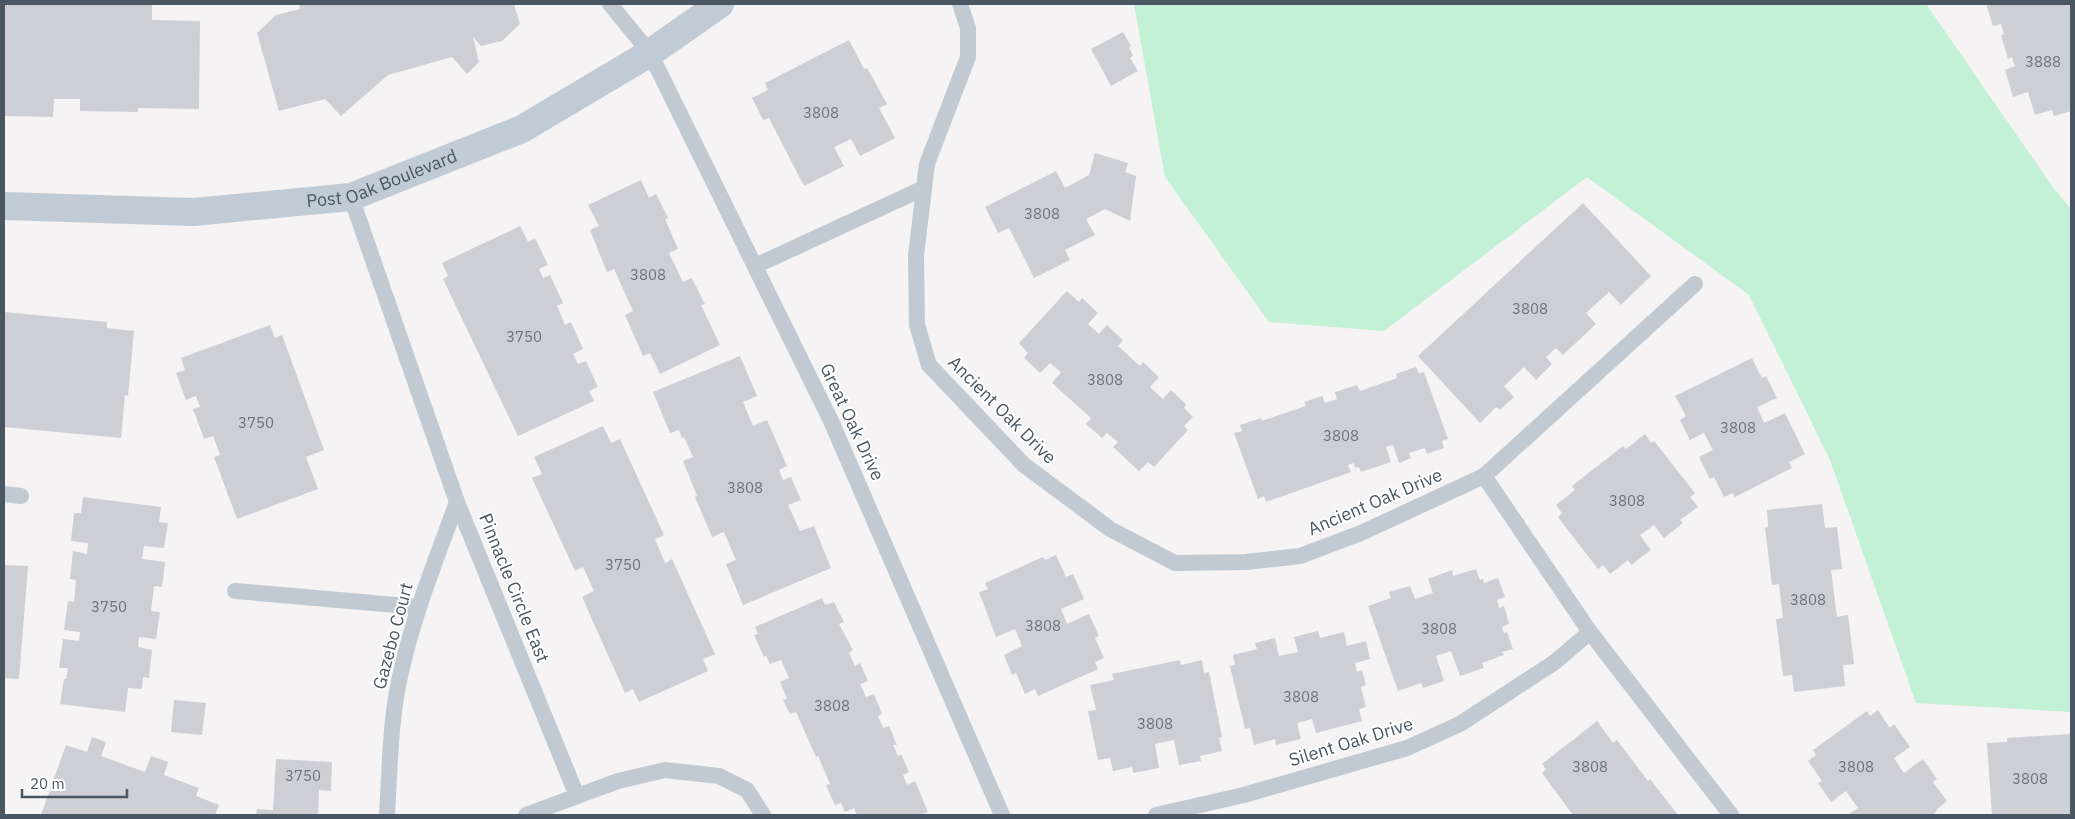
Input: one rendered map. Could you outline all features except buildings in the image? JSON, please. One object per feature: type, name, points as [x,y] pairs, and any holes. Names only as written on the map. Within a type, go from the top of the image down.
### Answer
[{"type":"street","name":"Post Oak Boulevard","points":[[4,206],[193,212],[351,197],[522,129],[650,53],[720,4]]},
{"type":"lane","name":"Great Oak Drive","points":[[610,4],[650,53],[831,421],[1002,815]]},
{"type":"lane","name":"Ancient Oak Drive","points":[[960,4],[968,28],[968,57],[927,164],[916,255],[917,324],[929,365],[1024,465],[1110,529],[1175,563],[1246,562],[1300,556],[1361,533],[1484,476],[1695,284]]},
{"type":"lane","points":[[755,266],[924,188]]},
{"type":"lane","name":"Pinnacle Circle East","points":[[351,197],[457,502],[577,796]]},
{"type":"lane","points":[[1484,476],[1590,632],[1732,815]]},
{"type":"lane","points":[[4,494],[21,496]]},
{"type":"lane","name":"Gazebo Court","points":[[387,815],[393,724],[401,669],[419,607],[457,502]]},
{"type":"lane","points":[[235,591],[419,607]]},
{"type":"lane","name":"Silent Oak Drive","points":[[1156,815],[1244,795],[1407,748],[1460,724],[1555,662],[1590,632]]},
{"type":"lane","points":[[526,815],[618,781],[665,770],[719,776],[747,790],[763,815]]},
{"type":"green space","points":[[1134,4],[1926,4],[2052,186],[2071,209],[2071,712],[1916,703],[1830,460],[1749,295],[1587,177],[1384,331],[1269,322],[1165,177]]}]
